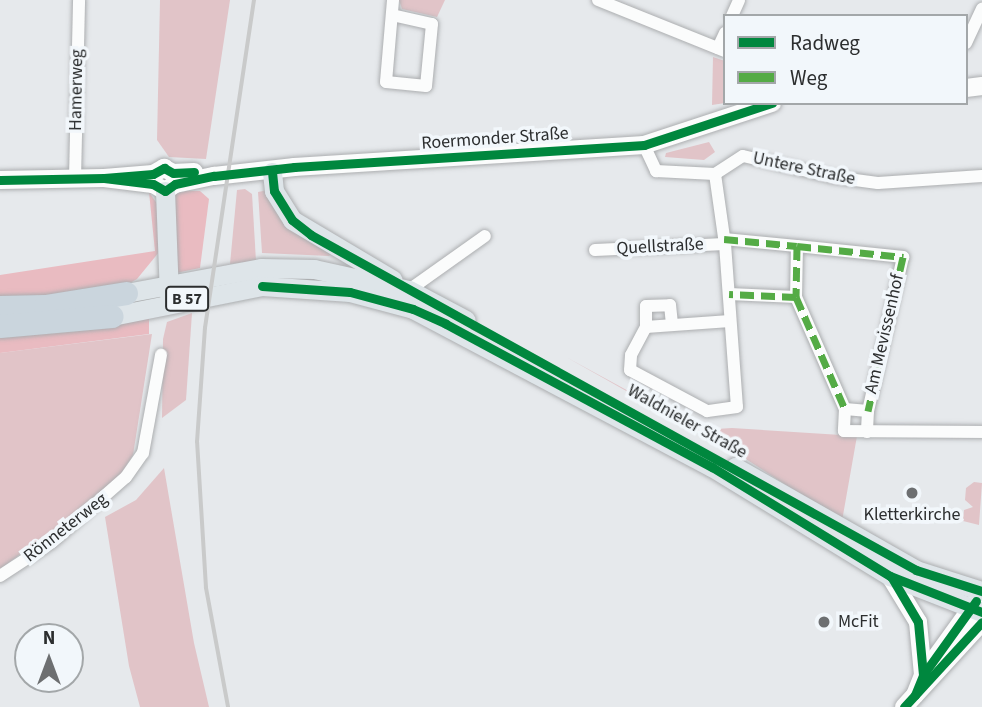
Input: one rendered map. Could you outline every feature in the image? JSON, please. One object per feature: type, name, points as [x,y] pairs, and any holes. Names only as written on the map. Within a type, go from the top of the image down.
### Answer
[{"type":"highway","name":"Waldnieler Straße","points":[[0,307],[45,306],[126,293]]},
{"type":"highway","name":"Waldnieler Straße","points":[[0,326],[112,316]]},
{"type":"main road","name":"Roermonder Straße","points":[[0,180],[104,178],[164,181],[643,145],[766,105]]},
{"type":"main road","points":[[272,172],[274,191],[292,220],[409,290]]},
{"type":"main road","points":[[164,181],[169,294]]},
{"type":"main road","points":[[126,293],[167,254]]},
{"type":"main road","name":"Waldnieler Straße","points":[[112,316],[169,294],[274,268],[314,269],[409,290],[980,605]]},
{"type":"main road","name":"Waldnieler Straße","points":[[126,293],[169,294],[262,286],[301,286],[350,292],[412,309],[712,467],[890,576],[980,605]]},
{"type":"main road","points":[[890,576],[918,622],[923,674]]},
{"type":"main road","points":[[909,701],[923,674],[980,605]]},
{"type":"main road","points":[[909,701],[980,605]]},
{"type":"street","name":"Hamerweg","points":[[75,179],[79,0]]},
{"type":"street","points":[[392,15],[432,24],[426,86],[386,82],[393,0]]},
{"type":"street","points":[[598,0],[721,49]]},
{"type":"street","points":[[968,39],[982,9]]},
{"type":"street","points":[[643,145],[656,171],[715,174]]},
{"type":"street","name":"Untere Straße","points":[[715,174],[743,156],[838,178],[878,183],[982,176]]},
{"type":"street","name":"Quellstraße","points":[[672,325],[670,305],[646,306],[646,327],[631,355],[630,370],[695,407],[730,411],[737,407],[724,241],[715,174]]},
{"type":"street","points":[[409,290],[485,236]]},
{"type":"street","name":"Quellstraße","points":[[596,250],[724,241],[903,257]]},
{"type":"street","points":[[729,294],[796,297],[797,246]]},
{"type":"street","name":"Am Mevissenhof","points":[[796,297],[845,409],[844,431],[867,432],[868,411],[903,257]]},
{"type":"street","points":[[646,327],[730,321]]},
{"type":"street","name":"Rönneterweg","points":[[0,576],[62,534],[126,477],[143,453],[161,355]]},
{"type":"street","name":"Am Mevissenhof","points":[[845,409],[868,411]]},
{"type":"street","points":[[867,432],[982,432]]},
{"type":"shaded area","points":[[160,0],[230,0],[206,159],[169,157],[157,140]]},
{"type":"shaded area","points":[[399,0],[445,0],[437,17],[402,9]]},
{"type":"shaded area","points":[[713,57],[723,60],[723,103],[712,105]]},
{"type":"shaded area","points":[[709,142],[715,152],[704,160],[665,157],[666,153]]},
{"type":"shaded area","points":[[245,189],[252,194],[256,261],[230,264],[237,190]]},
{"type":"shaded area","points":[[268,190],[331,254],[329,256],[262,253],[258,192]]},
{"type":"shaded area","points":[[200,191],[209,199],[200,268],[171,274],[171,195]]},
{"type":"shaded area","points":[[149,192],[160,208],[164,246],[137,279],[121,288],[0,302],[0,275],[155,251]]},
{"type":"shaded area","points":[[192,313],[186,400],[162,418],[163,339],[167,322]]},
{"type":"shaded area","points":[[149,318],[149,334],[0,353],[0,331]]},
{"type":"shaded area","points":[[152,334],[133,455],[113,486],[0,569],[0,353]]},
{"type":"shaded area","points":[[566,357],[700,430],[732,428],[857,436],[842,521],[738,454]]},
{"type":"shaded area","points":[[164,468],[194,643],[209,707],[140,707],[129,666],[105,517],[136,500]]},
{"type":"shaded area","points":[[974,482],[982,483],[979,525],[963,521],[964,510],[973,507],[965,500],[966,488]]},
{"type":"railway","points":[[228,707],[206,588],[197,442],[205,328],[254,0]]},
{"type":"marked path","points":[[724,239],[797,246],[796,297],[729,294]]},
{"type":"marked path","points":[[797,246],[903,257],[868,411]]},
{"type":"marked path","points":[[796,297],[845,409]]},
{"type":"cycle path","points":[[104,178],[153,184],[165,191],[175,184],[214,176],[294,167],[644,145],[766,105]]},
{"type":"cycle path","points":[[0,180],[104,178],[153,174],[164,168],[173,173],[194,172]]},
{"type":"cycle path","points":[[272,172],[274,191],[292,220],[311,235],[916,570],[982,591]]},
{"type":"cycle path","points":[[262,286],[350,292],[413,309],[446,324],[712,467],[890,576],[982,612]]},
{"type":"cycle path","points":[[892,578],[918,622],[923,675]]},
{"type":"cycle path","points":[[915,695],[923,675],[976,601]]},
{"type":"cycle path","points":[[904,707],[982,622]]},
{"type":"place","name":"Kletterkirche","points":[[912,493]]},
{"type":"place","name":"McFit","points":[[824,622]]}]
